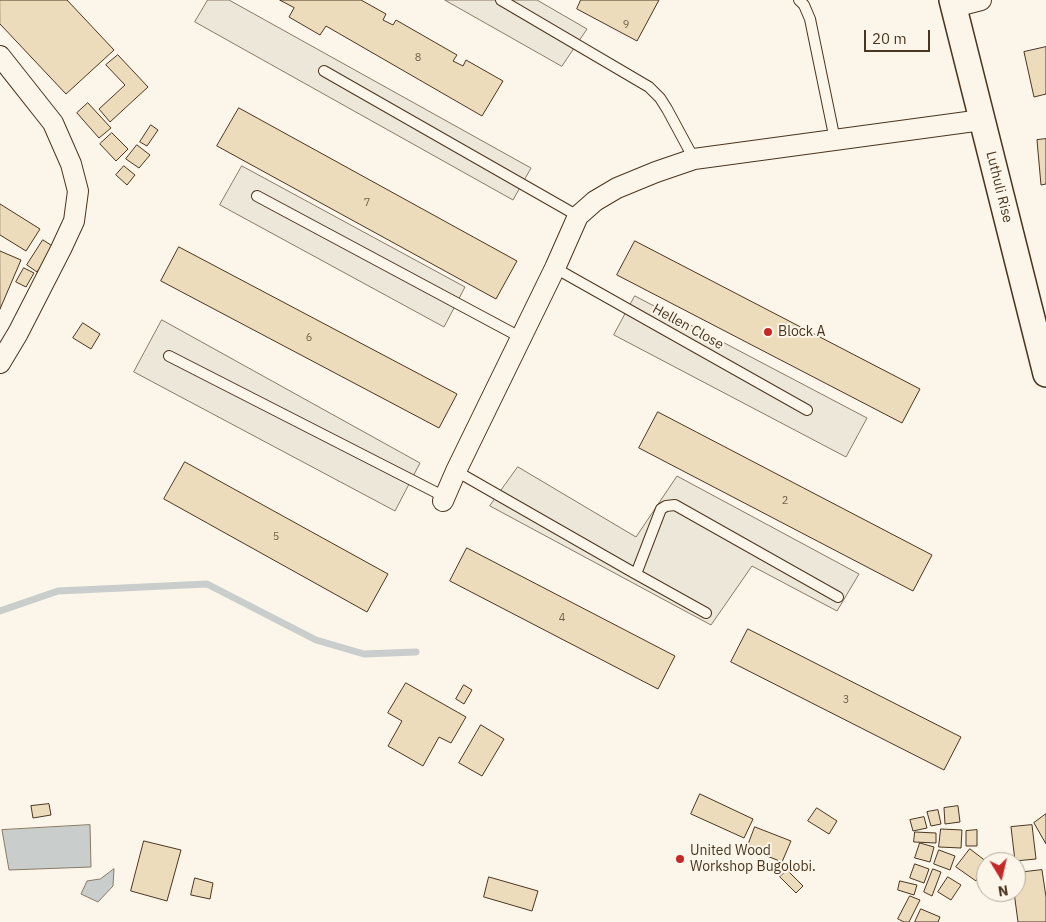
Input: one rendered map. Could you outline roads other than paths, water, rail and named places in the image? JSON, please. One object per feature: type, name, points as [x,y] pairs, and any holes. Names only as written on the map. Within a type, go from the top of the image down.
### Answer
[{"type":"street","points":[[953,4],[981,0]]},
{"type":"street","name":"Luthuli Rise","points":[[953,4],[1046,374]]},
{"type":"street","points":[[0,56],[53,123],[71,164],[78,191],[74,221],[18,333],[0,363]]},
{"type":"street","points":[[444,499],[578,216],[595,201],[617,188],[694,159],[982,120]]},
{"type":"lane","points":[[501,0],[649,87],[668,109],[694,159]]},
{"type":"lane","points":[[799,0],[804,5],[810,19],[835,140]]},
{"type":"lane","points":[[324,71],[578,216]]},
{"type":"lane","points":[[256,196],[520,336]]},
{"type":"lane","name":"Hellen Close","points":[[555,268],[807,410]]},
{"type":"lane","points":[[169,356],[444,499]]},
{"type":"lane","points":[[456,471],[706,613]]},
{"type":"lane","points":[[636,574],[661,509],[666,506],[675,505],[838,598]]},
{"type":"waterway","points":[[0,611],[58,591],[207,584],[316,640],[364,654],[416,652]]},
{"type":"place","name":"Block A","points":[[768,332]]},
{"type":"place","name":"United Wood Workshop Bugolobi.","points":[[680,859]]}]
